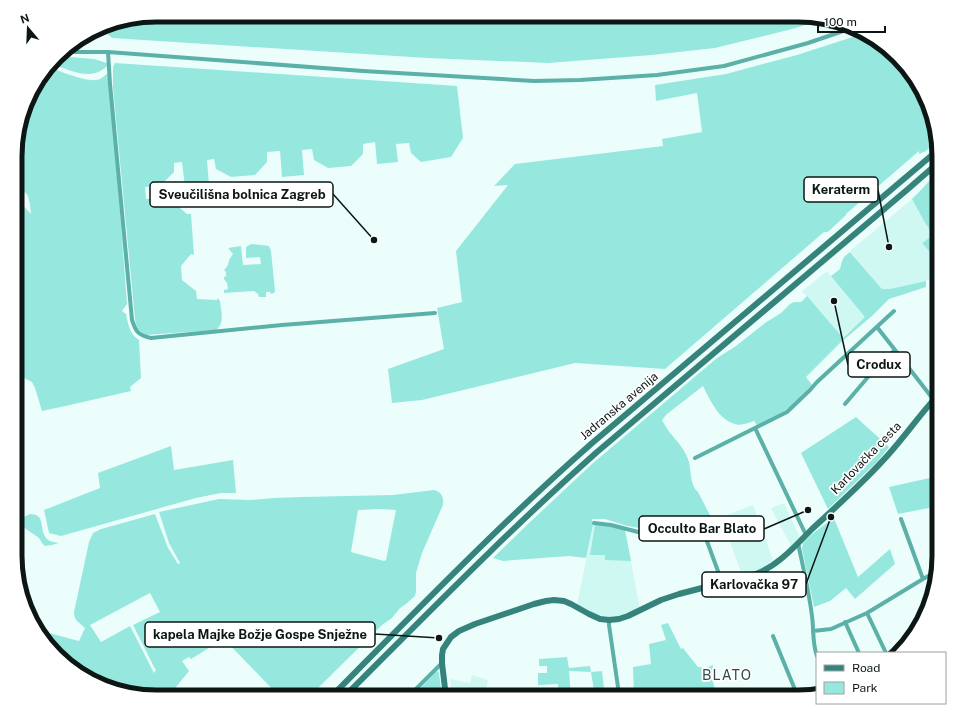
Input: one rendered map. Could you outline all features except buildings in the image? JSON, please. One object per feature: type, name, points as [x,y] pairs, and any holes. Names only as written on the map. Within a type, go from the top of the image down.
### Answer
[{"type":"main road","name":"Jadranska avenija","points":[[338,690],[547,482],[932,155]]},
{"type":"main road","name":"Jadranska avenija","points":[[351,690],[463,577],[552,492],[597,452],[932,168]]},
{"type":"main road","name":"Karlovačka cesta","points":[[445,690],[442,663],[443,649],[451,637],[459,631],[475,624],[542,602],[554,600],[564,601],[600,619],[619,619],[661,600],[765,570],[777,563],[888,455],[932,400]]},
{"type":"street","points":[[71,52],[108,52],[386,73],[542,81],[657,75],[724,66],[846,31]]},
{"type":"street","points":[[108,52],[132,313],[134,327],[138,333],[151,338],[290,324],[435,313]]},
{"type":"street","points":[[695,458],[787,412],[817,382],[894,311]]},
{"type":"street","points":[[877,327],[932,398]]},
{"type":"street","points":[[845,404],[874,370],[895,350]]},
{"type":"street","points":[[755,428],[806,535]]},
{"type":"street","points":[[900,519],[923,579]]},
{"type":"street","points":[[594,523],[611,524],[638,532],[701,525],[722,582]]},
{"type":"street","points":[[798,542],[812,615],[813,643],[816,653]]},
{"type":"street","points":[[813,632],[831,629],[867,612],[930,575]]},
{"type":"street","points":[[867,612],[886,652]]},
{"type":"street","points":[[609,620],[618,690]]},
{"type":"street","points":[[845,622],[859,652]]},
{"type":"street","points":[[773,636],[795,690]]},
{"type":"street","points":[[415,690],[442,663]]},
{"type":"shaded area","points":[[912,199],[932,233],[932,236],[922,243],[932,255],[932,277],[926,281],[890,289],[882,289],[850,251]]},
{"type":"shaded area","points":[[827,271],[866,317],[842,338],[802,291]]},
{"type":"shaded area","points":[[784,503],[800,537],[791,546],[771,508]]},
{"type":"shaded area","points":[[753,505],[773,560],[756,571],[742,575],[721,517]]},
{"type":"shaded area","points":[[593,525],[606,525],[625,530],[640,609],[625,616],[602,618],[577,605]]},
{"type":"shaded area","points":[[472,675],[488,680],[486,690],[451,690],[450,679],[470,683]]},
{"type":"green space","points":[[147,22],[812,23],[715,48],[652,55],[548,63],[427,58],[112,38],[105,32],[113,29]]},
{"type":"green space","points":[[857,36],[880,50],[899,68],[914,89],[922,104],[931,138],[931,146],[926,151],[919,154],[919,151],[846,214],[829,231],[824,232],[665,369],[575,363],[422,400],[392,403],[388,369],[444,349],[437,308],[462,302],[456,251],[508,185],[494,186],[515,164],[663,146],[662,139],[702,132],[697,93],[656,101],[655,85],[726,74],[797,55]]},
{"type":"green space","points":[[66,57],[94,59],[107,63],[107,66],[101,71],[94,73],[87,74],[57,66]]},
{"type":"green space","points":[[115,63],[457,86],[463,138],[451,157],[421,162],[411,153],[409,143],[396,144],[398,162],[377,164],[375,142],[363,144],[363,154],[351,166],[328,168],[314,160],[312,149],[302,150],[304,175],[282,177],[280,151],[267,152],[267,162],[255,175],[231,177],[216,169],[214,159],[207,160],[209,185],[185,187],[182,162],[174,163],[174,172],[161,185],[145,187],[146,199],[172,197],[173,202],[187,214],[191,214],[194,255],[191,254],[181,266],[182,280],[196,291],[197,299],[217,300],[218,298],[222,313],[221,324],[216,330],[146,335],[138,329],[135,319],[113,88],[113,67]]},
{"type":"green space","points":[[54,69],[89,80],[100,79],[108,73],[127,304],[122,311],[126,314],[131,332],[139,340],[141,378],[130,387],[131,391],[42,411],[32,382],[22,377],[22,204],[31,214],[28,196],[22,188],[23,138],[32,104],[45,81]]},
{"type":"green space","points":[[932,178],[932,233],[924,221],[912,199]]},
{"type":"green space","points":[[932,236],[932,255],[922,243]]},
{"type":"green space","points":[[251,244],[269,246],[271,251],[274,293],[271,294],[270,292],[266,292],[266,297],[259,297],[254,291],[224,293],[224,290],[228,289],[227,283],[224,279],[226,272],[224,270],[233,254],[228,248],[241,246],[243,265],[261,264],[260,257],[246,258],[246,247]]},
{"type":"green space","points":[[850,252],[882,289],[890,289],[926,281],[926,287],[889,299],[872,316],[840,343],[806,377],[812,385],[783,412],[757,425],[754,421],[737,425],[729,422],[720,414],[703,386],[667,414],[662,420],[685,453],[689,463],[693,485],[712,519],[647,529],[627,526],[605,519],[592,519],[593,525],[586,558],[569,556],[503,561],[493,558],[592,464],[717,358],[781,313],[790,304],[794,302],[801,302],[807,296],[843,338],[865,317],[831,276],[840,269],[844,257]]},
{"type":"green space","points":[[856,417],[889,447],[878,461],[828,509],[801,453]]},
{"type":"green space","points":[[171,446],[174,470],[233,460],[236,493],[221,493],[196,498],[61,536],[49,533],[44,510],[100,488],[98,473]]},
{"type":"green space","points":[[932,477],[932,507],[898,514],[889,487]]},
{"type":"green space","points":[[434,490],[439,492],[443,498],[443,505],[422,553],[416,573],[415,596],[400,608],[392,618],[382,625],[316,690],[273,690],[224,639],[191,659],[189,657],[182,661],[189,671],[175,690],[138,689],[104,680],[89,672],[68,657],[46,632],[79,641],[85,628],[76,619],[74,612],[89,542],[93,533],[101,529],[155,514],[168,548],[178,564],[180,563],[169,543],[159,512],[219,499],[251,500],[273,498],[393,495]],"holes":[[[358,510],[396,510],[386,560],[384,561],[351,552]],[[150,593],[160,612],[133,625],[156,670],[154,673],[130,626],[101,642],[90,625]]]},
{"type":"green space","points":[[30,514],[39,517],[44,535],[47,539],[59,543],[45,546],[39,538],[22,526],[22,520]]},
{"type":"green space","points":[[833,516],[858,577],[890,549],[895,564],[855,599],[846,588],[830,601],[814,607],[802,549],[803,543]]},
{"type":"green space","points":[[595,525],[606,525],[625,530],[631,561],[605,560],[605,555],[590,555]]},
{"type":"green space","points":[[668,623],[681,649],[683,648],[698,667],[706,668],[713,665],[712,678],[715,690],[634,690],[633,667],[651,664],[649,644],[666,640],[661,625]]},
{"type":"green space","points":[[567,657],[569,668],[590,666],[591,672],[569,671],[570,690],[558,690],[558,684],[538,685],[538,673],[547,673],[547,666],[539,666],[539,659]]},
{"type":"green space","points":[[438,671],[439,673],[441,690],[419,690]]},
{"type":"green space","points":[[602,671],[604,690],[594,690],[591,672]]},
{"type":"place","name":"Sveučilišna bolnica Zagreb","points":[[374,240]]},
{"type":"place","name":"Keraterm","points":[[889,247]]},
{"type":"place","name":"Crodux","points":[[834,301]]},
{"type":"place","name":"Occulto Bar Blato","points":[[808,510]]},
{"type":"place","name":"Karlovačka 97","points":[[831,517]]},
{"type":"place","name":"kapela Majke Božje Gospe Snježne","points":[[439,638]]},
{"type":"district","name":"BLATO","points":[[727,675]]}]
